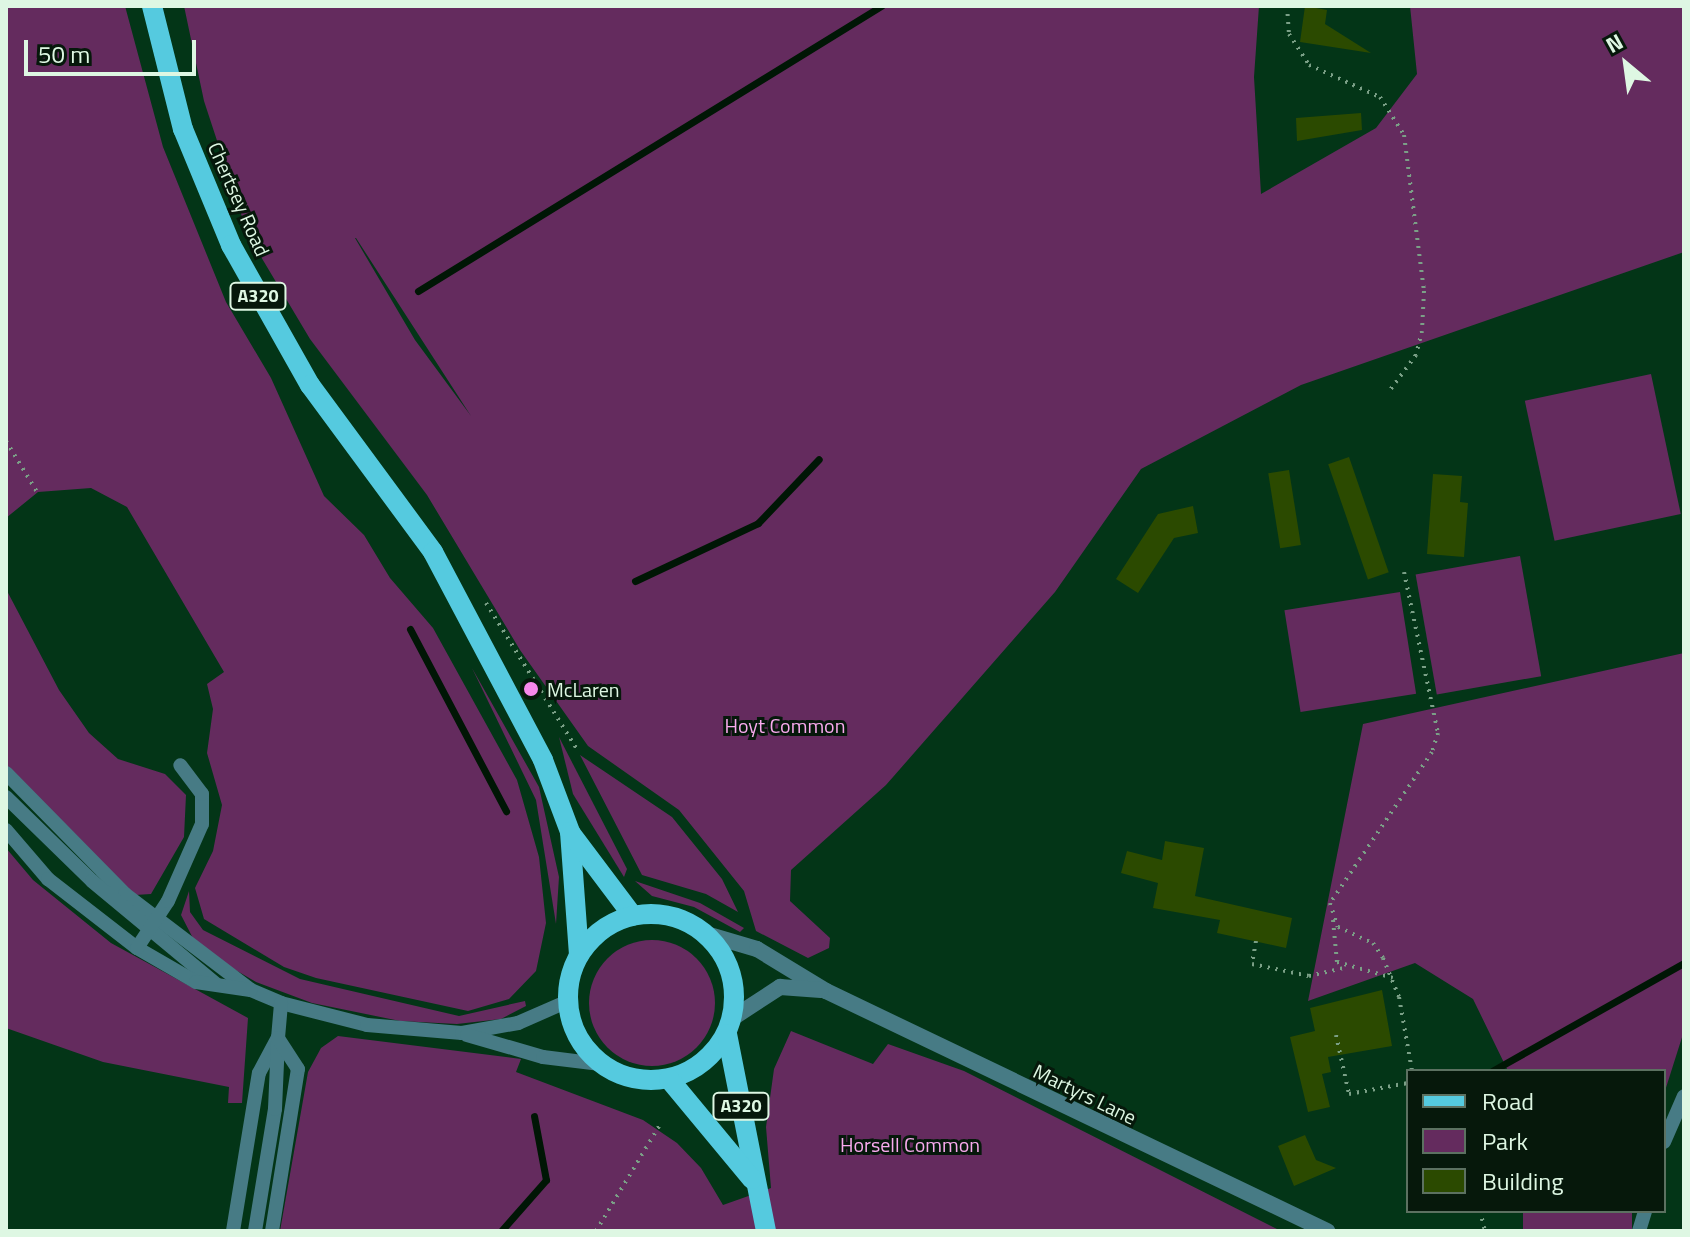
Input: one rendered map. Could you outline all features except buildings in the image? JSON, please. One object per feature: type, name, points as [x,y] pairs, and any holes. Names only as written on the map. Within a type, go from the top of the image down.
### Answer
[{"type":"main road","name":"Chertsey Road","points":[[152,6],[183,129],[231,245],[310,385],[433,552],[516,702],[570,832],[633,916]]},
{"type":"main road","name":"Chertsey Road","points":[[570,832],[579,955]]},
{"type":"main road","points":[[633,916],[683,919],[706,934],[733,980],[729,1026],[696,1068],[669,1079],[640,1080],[599,1064],[573,1030],[566,1002],[579,955],[604,927],[633,916]]},
{"type":"main road","name":"A320","points":[[729,1026],[752,1179],[766,1231]]},
{"type":"main road","name":"A320","points":[[669,1079],[752,1179]]},
{"type":"street","name":"Martyrs Lane","points":[[706,934],[757,949],[826,991],[1327,1231]]},
{"type":"street","name":"Martyrs Lane","points":[[729,1026],[780,987],[826,991]]},
{"type":"lane","points":[[137,948],[154,925],[202,824],[202,794],[180,765]]},
{"type":"lane","points":[[6,773],[216,984]]},
{"type":"lane","points":[[6,797],[154,925],[251,990],[281,1003],[367,1025],[462,1033],[543,1057],[599,1064]]},
{"type":"lane","points":[[6,830],[48,879],[137,948],[196,982],[251,990]]},
{"type":"lane","points":[[462,1033],[518,1023],[566,1002]]},
{"type":"lane","points":[[255,1231],[275,1109],[281,1003]]},
{"type":"lane","points":[[233,1231],[259,1073],[278,1038]]},
{"type":"lane","points":[[272,1231],[298,1069],[278,1038]]},
{"type":"lane","points":[[1666,1137],[1684,1096]]},
{"type":"path","points":[[1287,6],[1289,34],[1309,65],[1380,97],[1404,135],[1424,291],[1422,331],[1416,355],[1390,390]]},
{"type":"path","points":[[6,441],[37,492]]},
{"type":"path","points":[[1343,968],[1333,951],[1333,893],[1432,752],[1438,733],[1404,572]]},
{"type":"path","points":[[483,598],[577,749]]},
{"type":"path","points":[[1333,917],[1347,934],[1373,943],[1393,978],[1412,1069]]},
{"type":"path","points":[[1256,941],[1252,964],[1309,976],[1343,968],[1393,978]]},
{"type":"path","points":[[1336,1035],[1349,1094],[1406,1083]]},
{"type":"path","points":[[596,1231],[661,1123]]},
{"type":"green space","points":[[6,6],[125,6],[163,147],[226,302],[271,378],[324,496],[364,535],[390,578],[433,628],[517,780],[539,857],[546,923],[536,971],[509,999],[468,1011],[316,978],[284,967],[204,919],[195,888],[213,851],[222,805],[207,753],[213,709],[207,684],[224,672],[127,507],[91,488],[38,492],[6,518]]},
{"type":"green space","name":"Hoyt Common","points":[[184,6],[1259,6],[1254,77],[1261,194],[1376,128],[1417,74],[1410,6],[1684,6],[1684,252],[1301,385],[1141,469],[1055,592],[886,785],[791,870],[790,901],[830,938],[829,948],[808,958],[756,931],[744,891],[679,810],[588,746],[520,650],[427,495],[310,339],[248,235],[204,101]],"holes":[[[356,238],[471,416],[415,340]]]},
{"type":"green space","points":[[1651,374],[1681,514],[1555,541],[1525,401]]},
{"type":"green space","points":[[1520,556],[1541,676],[1437,695],[1416,574]]},
{"type":"green space","points":[[6,589],[59,690],[89,733],[118,759],[165,774],[186,795],[184,837],[151,894],[135,895],[6,768]]},
{"type":"green space","points":[[1400,592],[1416,694],[1301,712],[1284,610]]},
{"type":"green space","points":[[1684,653],[1684,1031],[1666,1088],[1666,1069],[1507,1069],[1473,999],[1415,963],[1308,1001],[1363,724]]},
{"type":"green space","points":[[472,668],[539,787],[559,877],[556,924],[536,800]]},
{"type":"green space","points":[[559,737],[627,869],[624,877],[573,794]]},
{"type":"green space","points":[[580,755],[672,817],[722,879],[738,912],[706,894],[642,875]]},
{"type":"green space","points":[[6,848],[33,880],[111,943],[248,1018],[242,1103],[228,1103],[229,1087],[103,1062],[6,1028]]},
{"type":"green space","points":[[635,881],[700,903],[744,928],[740,932],[694,907],[652,896]]},
{"type":"green space","points":[[189,891],[190,912],[203,930],[300,979],[459,1016],[525,1001],[526,1006],[501,1019],[457,1024],[400,1021],[312,1003],[256,982],[198,948],[181,915]]},
{"type":"green space","points":[[652,940],[676,944],[697,958],[711,979],[715,1003],[711,1027],[697,1048],[676,1062],[652,1066],[628,1062],[607,1048],[593,1027],[589,1003],[593,979],[607,958],[628,944]]},
{"type":"green space","name":"Horsell Common","points":[[791,1031],[873,1064],[888,1044],[964,1071],[1281,1231],[280,1231],[308,1072],[321,1048],[338,1036],[521,1059],[516,1072],[643,1120],[677,1143],[701,1168],[723,1205],[771,1188],[766,1127],[774,1069]]},
{"type":"green space","points":[[1523,1213],[1632,1213],[1632,1231],[1523,1231]]},
{"type":"waterway","points":[[418,291],[881,6]]},
{"type":"waterway","points":[[635,581],[758,523],[819,459]]},
{"type":"waterway","points":[[410,629],[506,811]]},
{"type":"waterway","points":[[1496,1069],[1684,963]]},
{"type":"waterway","points":[[501,1231],[546,1180],[534,1116]]},
{"type":"place","name":"McLaren","points":[[531,689]]}]
